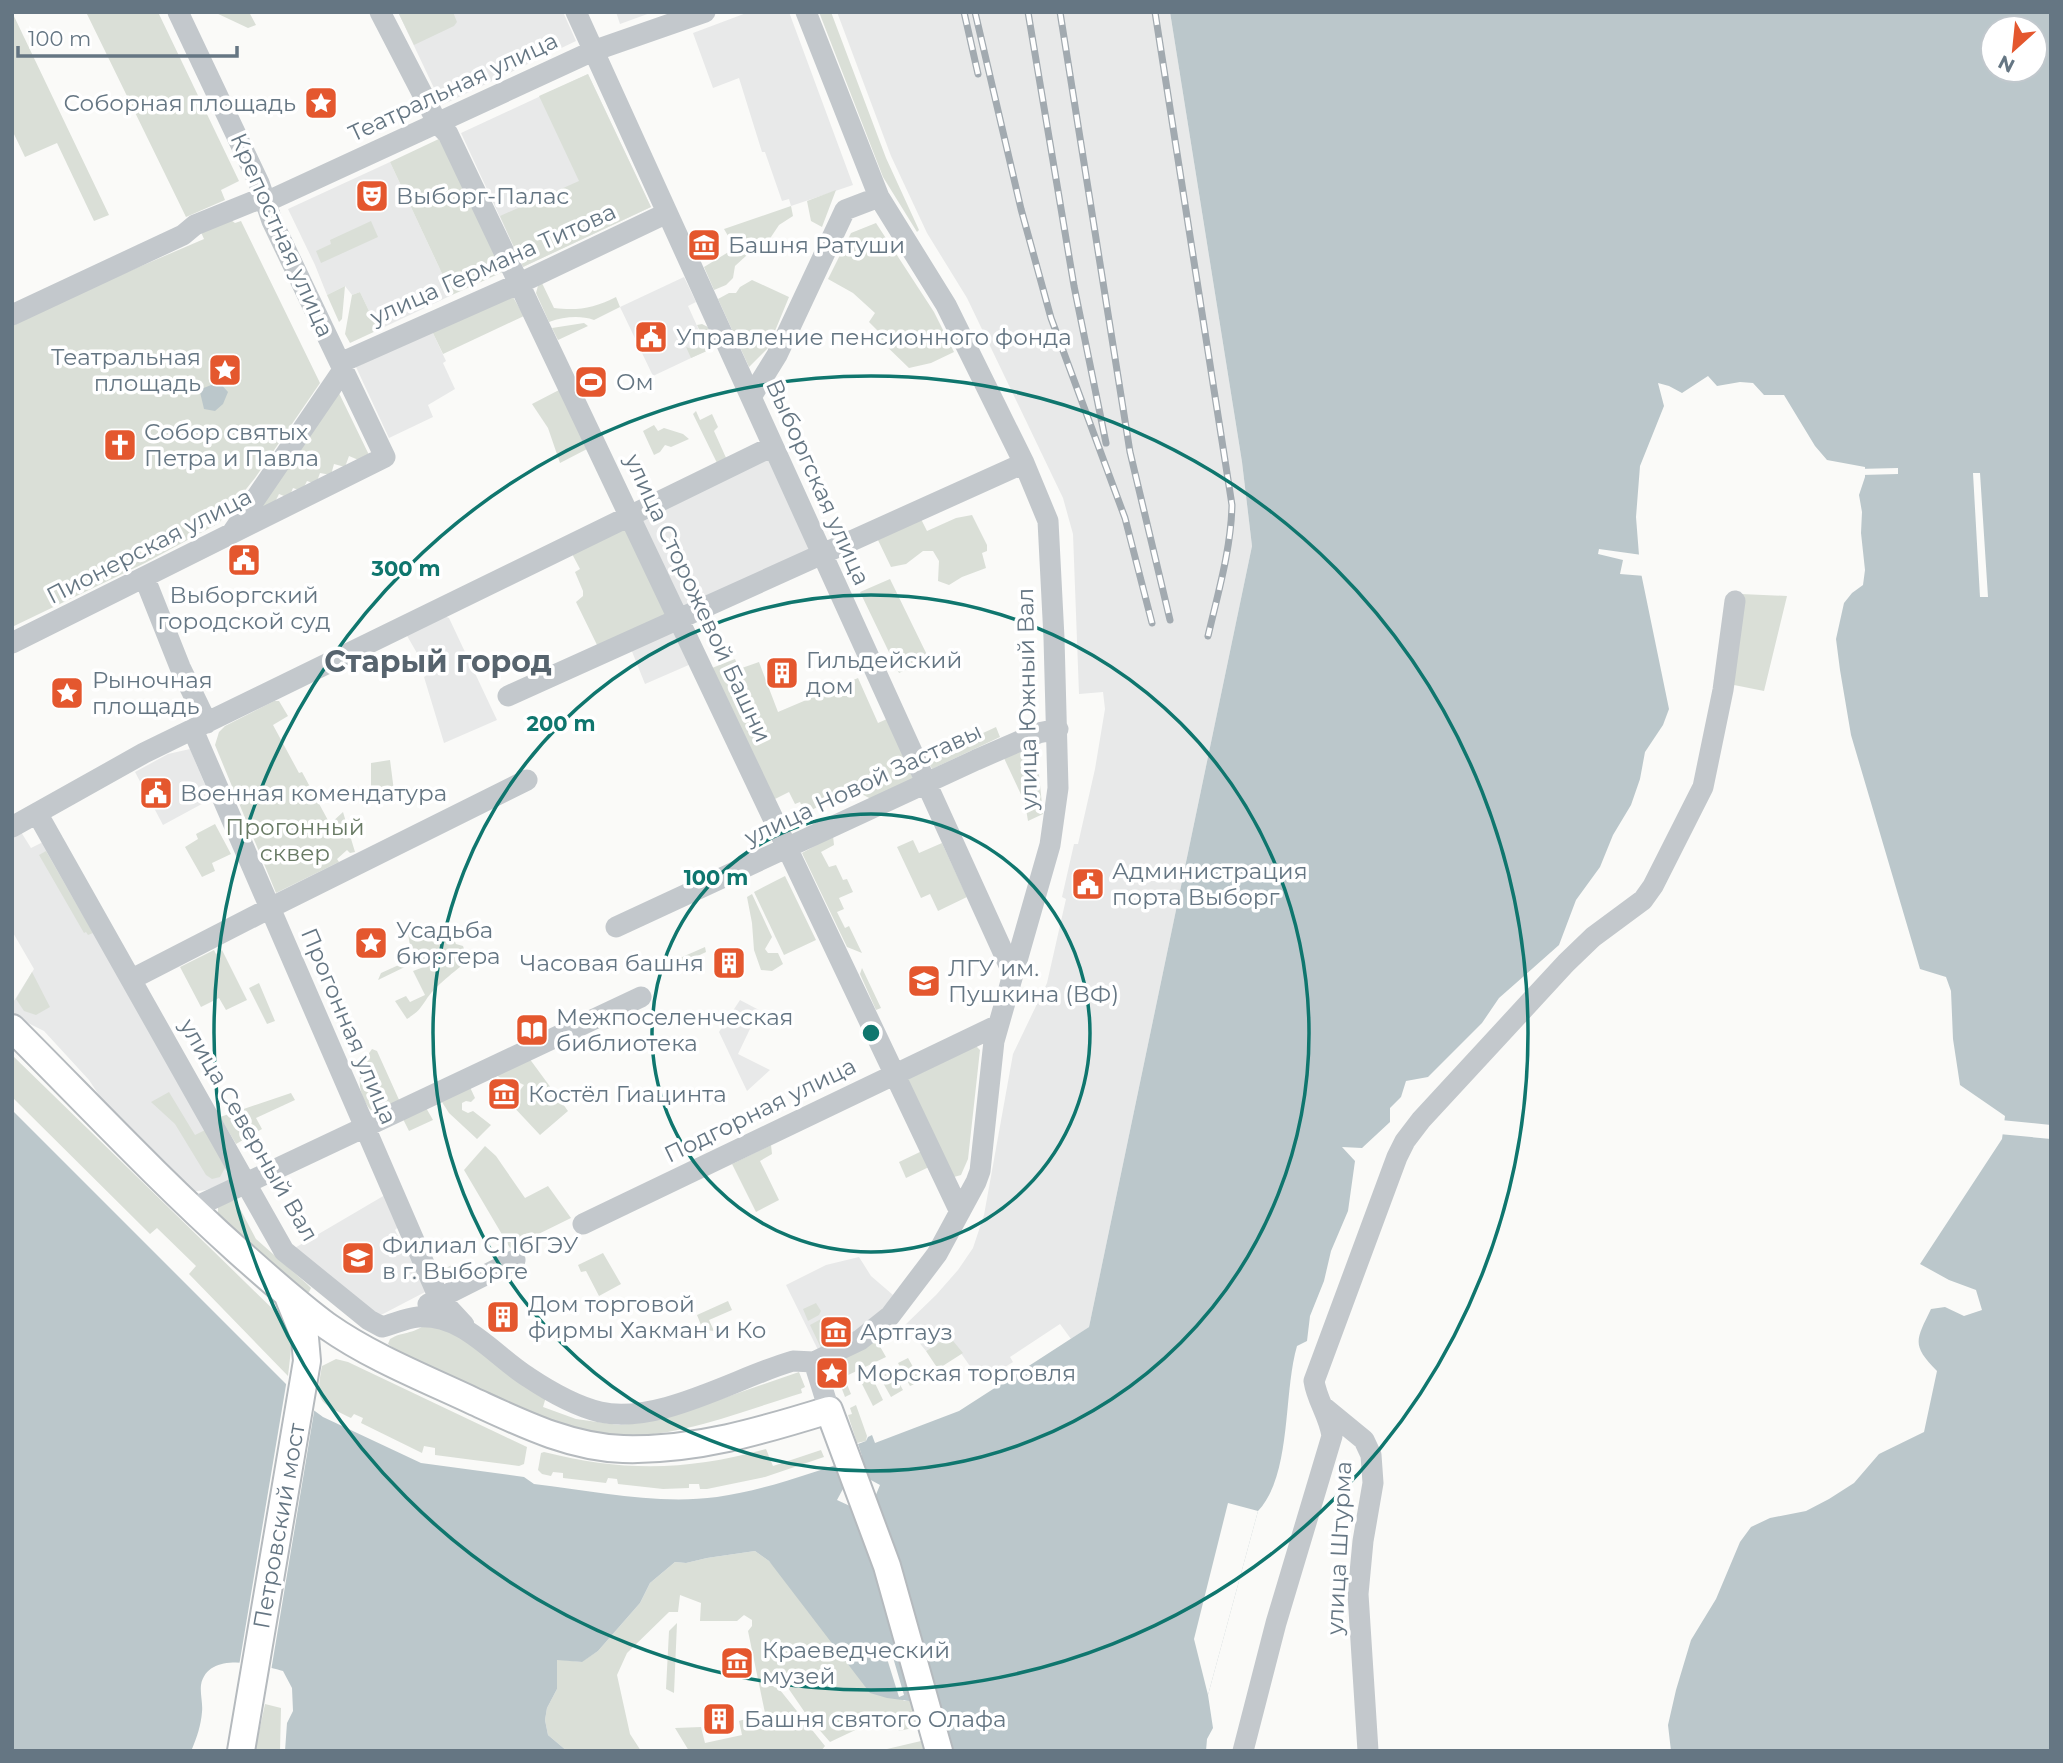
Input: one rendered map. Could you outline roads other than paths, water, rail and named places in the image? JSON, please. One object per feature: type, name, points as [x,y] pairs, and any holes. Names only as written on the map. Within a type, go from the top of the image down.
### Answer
[{"type":"main road","points":[[12,1028],[191,1209],[328,1327],[397,1365],[511,1419],[579,1444],[621,1449],[669,1448],[707,1444],[830,1410],[887,1566],[939,1751]]},
{"type":"main road","points":[[288,1295],[305,1338],[305,1373]]},
{"type":"main road","points":[[305,1373],[322,1348],[349,1339]]},
{"type":"main road","name":"Петровский мост","points":[[241,1751],[305,1373]]},
{"type":"street","name":"Крепостная улица","points":[[178,12],[265,199],[272,221],[385,457]]},
{"type":"street","name":"улица Сторожевой Башни","points":[[380,12],[438,124],[448,134],[960,1212]]},
{"type":"street","name":"Выборгская улица","points":[[576,12],[1013,974]]},
{"type":"street","name":"Театральная улица","points":[[12,315],[183,235],[195,225],[265,199],[438,124],[593,51],[705,12]]},
{"type":"street","name":"улица Южный Вал","points":[[806,12],[878,197],[946,305],[1024,463],[1048,521],[1058,729],[1058,788],[1050,845],[998,1025],[976,1182],[937,1254],[884,1323],[860,1340],[814,1362]]},
{"type":"street","points":[[751,397],[777,355],[845,209],[878,197]]},
{"type":"street","name":"улица Германа Титова","points":[[342,366],[667,213]]},
{"type":"street","points":[[229,536],[342,366]]},
{"type":"street","points":[[12,827],[144,753],[773,446]]},
{"type":"street","name":"Пионерская улица","points":[[12,643],[385,457]]},
{"type":"street","points":[[508,696],[1024,463]]},
{"type":"street","name":"Прогонная улица","points":[[145,579],[270,908],[439,1298],[472,1333]]},
{"type":"street","points":[[1243,1751],[1276,1622],[1332,1436],[1325,1409],[1317,1398],[1314,1381],[1405,1141],[1421,1120],[1566,963],[1593,937],[1643,900],[1653,886],[1703,787],[1723,690],[1735,601]]},
{"type":"street","name":"улица Новой Заставы","points":[[616,927],[926,783],[1038,733],[1058,729]]},
{"type":"street","points":[[132,979],[527,780]]},
{"type":"street","name":"улица Северный Вал","points":[[37,813],[284,1251],[382,1328]]},
{"type":"street","points":[[191,1209],[641,997]]},
{"type":"street","name":"Подгорная улица","points":[[583,1224],[998,1025]]},
{"type":"street","points":[[382,1328],[515,1260]]},
{"type":"street","points":[[349,1339],[408,1319],[433,1318],[449,1322],[472,1333],[527,1377],[579,1405],[600,1412],[625,1415],[652,1411],[793,1361],[814,1362],[830,1410]]},
{"type":"street","name":"улица Штурма","points":[[1325,1409],[1364,1440],[1371,1455],[1373,1483],[1363,1541],[1358,1594],[1368,1751]]},
{"type":"railway","points":[[964,12],[978,74]]},
{"type":"railway","points":[[975,12],[1021,209],[1051,318],[1125,518],[1152,623]]},
{"type":"railway","points":[[1028,12],[1074,286],[1106,443]]},
{"type":"railway","points":[[1060,12],[1130,452],[1170,620]]},
{"type":"railway","points":[[1155,12],[1232,505],[1227,554],[1208,636]]},
{"type":"place","name":"Соборная площадь","points":[[321,103]]},
{"type":"place","name":"Выборг-Палас","points":[[372,196]]},
{"type":"place","name":"Башня Ратуши","points":[[704,245]]},
{"type":"place","name":"Управление пенсионного фонда","points":[[651,337]]},
{"type":"place","name":"Театральная площадь","points":[[225,370]]},
{"type":"place","name":"Ом","points":[[591,382]]},
{"type":"place","name":"Собор святых Петра и Павла","points":[[120,445]]},
{"type":"place","name":"Выборгский городской суд","points":[[244,560]]},
{"type":"place","name":"Гильдейский дом","points":[[782,673]]},
{"type":"place","name":"Рыночная площадь","points":[[67,693]]},
{"type":"place","name":"Военная комендатура","points":[[156,793]]},
{"type":"place","name":"Администрация порта Выборг","points":[[1088,884]]},
{"type":"place","name":"Усадьба бюргера","points":[[371,943]]},
{"type":"place","name":"Часовая башня","points":[[729,963]]},
{"type":"place","name":"ЛГУ им. Пушкина (ВФ)","points":[[924,981]]},
{"type":"place","name":"Межпоселенческая библиотека","points":[[532,1030]]},
{"type":"place","name":"Костёл Гиацинта","points":[[504,1094]]},
{"type":"place","name":"Филиал СПбГЭУ в г. Выборге","points":[[358,1258]]},
{"type":"place","name":"Дом торговой фирмы Хакман и Ко","points":[[503,1317]]},
{"type":"place","name":"Артгауз","points":[[836,1332]]},
{"type":"place","name":"Морская торговля","points":[[832,1373]]},
{"type":"place","name":"Краеведческий музей","points":[[737,1663]]},
{"type":"place","name":"Башня святого Олафа","points":[[719,1719]]},
{"type":"district","name":"Старый город","points":[[438,661]]},
{"type":"park label","name":"Прогонный сквер","points":[[295,840]]}]
